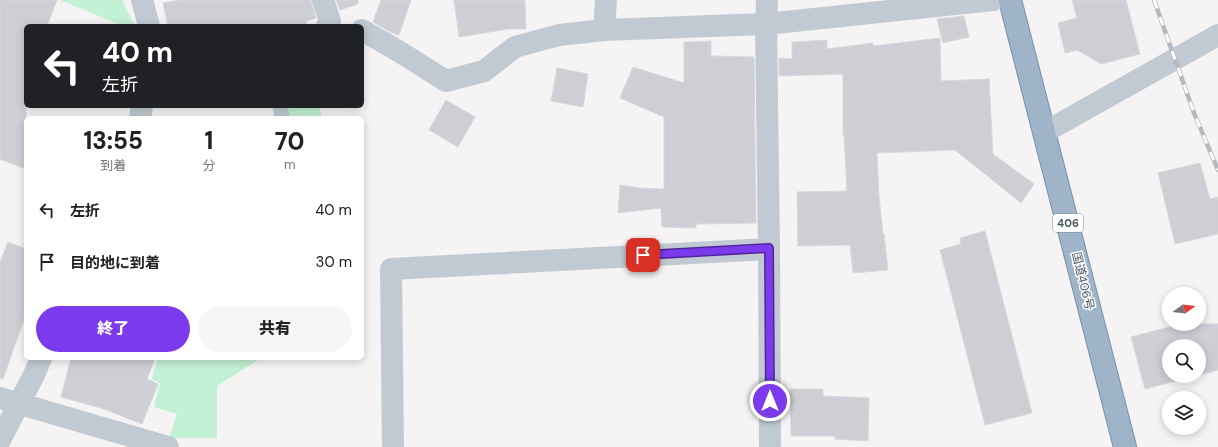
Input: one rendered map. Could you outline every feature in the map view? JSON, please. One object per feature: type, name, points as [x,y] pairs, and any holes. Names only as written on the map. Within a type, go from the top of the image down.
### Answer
[{"type":"highway","name":"国道406号","points":[[1010,0],[1125,447]]},
{"type":"street","points":[[142,0],[148,24]]},
{"type":"street","points":[[323,0],[335,24]]},
{"type":"street","points":[[604,30],[606,0]]},
{"type":"street","points":[[767,0],[770,447]]},
{"type":"street","points":[[364,31],[446,81],[484,71],[515,47],[559,35],[604,30],[766,24],[993,0]]},
{"type":"street","points":[[1045,132],[1218,35]]},
{"type":"street","points":[[393,447],[391,269],[769,248]]},
{"type":"street","points":[[0,440],[9,400],[34,375],[40,360]]},
{"type":"street","points":[[9,400],[168,447]]},
{"type":"green space","points":[[60,0],[122,0],[134,24],[118,24]]},
{"type":"green space","points":[[286,108],[320,108],[322,116],[288,116]]},
{"type":"green space","points":[[157,360],[258,360],[217,386],[217,438],[169,438],[177,414],[154,407],[160,383],[152,379]]},
{"type":"building","points":[[0,0],[57,0],[48,24],[24,24],[24,108],[26,108],[26,116],[24,116],[24,168],[0,159]]},
{"type":"building","points":[[180,0],[311,0],[316,18],[306,21],[307,24],[168,24],[163,3]]},
{"type":"building","points":[[336,0],[358,0],[358,4],[340,10]]},
{"type":"building","points":[[381,0],[411,0],[399,35],[390,32],[373,22]]},
{"type":"building","points":[[454,0],[525,0],[526,29],[508,29],[459,37]]},
{"type":"building","points":[[1072,0],[1126,0],[1140,54],[1101,64],[1077,50],[1065,53],[1058,23],[1077,18]]},
{"type":"building","points":[[964,16],[969,37],[943,43],[937,19]]},
{"type":"building","points":[[940,38],[941,81],[989,79],[993,154],[1034,184],[1021,203],[955,150],[877,153],[879,197],[888,270],[853,273],[850,245],[798,246],[797,192],[847,191],[843,135],[843,74],[779,76],[779,58],[792,59],[792,42],[827,40],[827,49],[873,43],[873,46]]},
{"type":"building","points":[[711,41],[711,56],[754,57],[756,223],[696,224],[696,228],[662,227],[661,208],[618,213],[620,185],[664,189],[664,117],[620,98],[633,67],[684,83],[684,42]]},
{"type":"building","points":[[557,68],[588,74],[583,107],[551,101]]},
{"type":"building","points":[[446,100],[475,117],[458,147],[429,130]]},
{"type":"building","points":[[1200,163],[1210,199],[1218,197],[1218,234],[1175,244],[1158,173]]},
{"type":"building","points":[[985,231],[1032,413],[985,425],[940,250],[961,244],[960,238]]},
{"type":"building","points":[[8,242],[24,248],[24,320],[3,379],[0,378],[0,262]]},
{"type":"building","points":[[1206,324],[1218,324],[1218,370],[1206,373],[1206,339],[1162,339],[1162,383],[1168,383],[1145,389],[1131,337],[1162,329],[1162,331],[1206,331]]},
{"type":"building","points":[[70,360],[154,360],[147,379],[158,384],[142,424],[104,409],[61,397]]},
{"type":"building","points":[[790,389],[823,389],[823,396],[869,398],[868,441],[835,439],[835,436],[791,436]]},
{"type":"railway","points":[[1154,0],[1194,113],[1218,170]]},
{"type":"route","points":[[643,255],[769,248],[770,401]]}]
